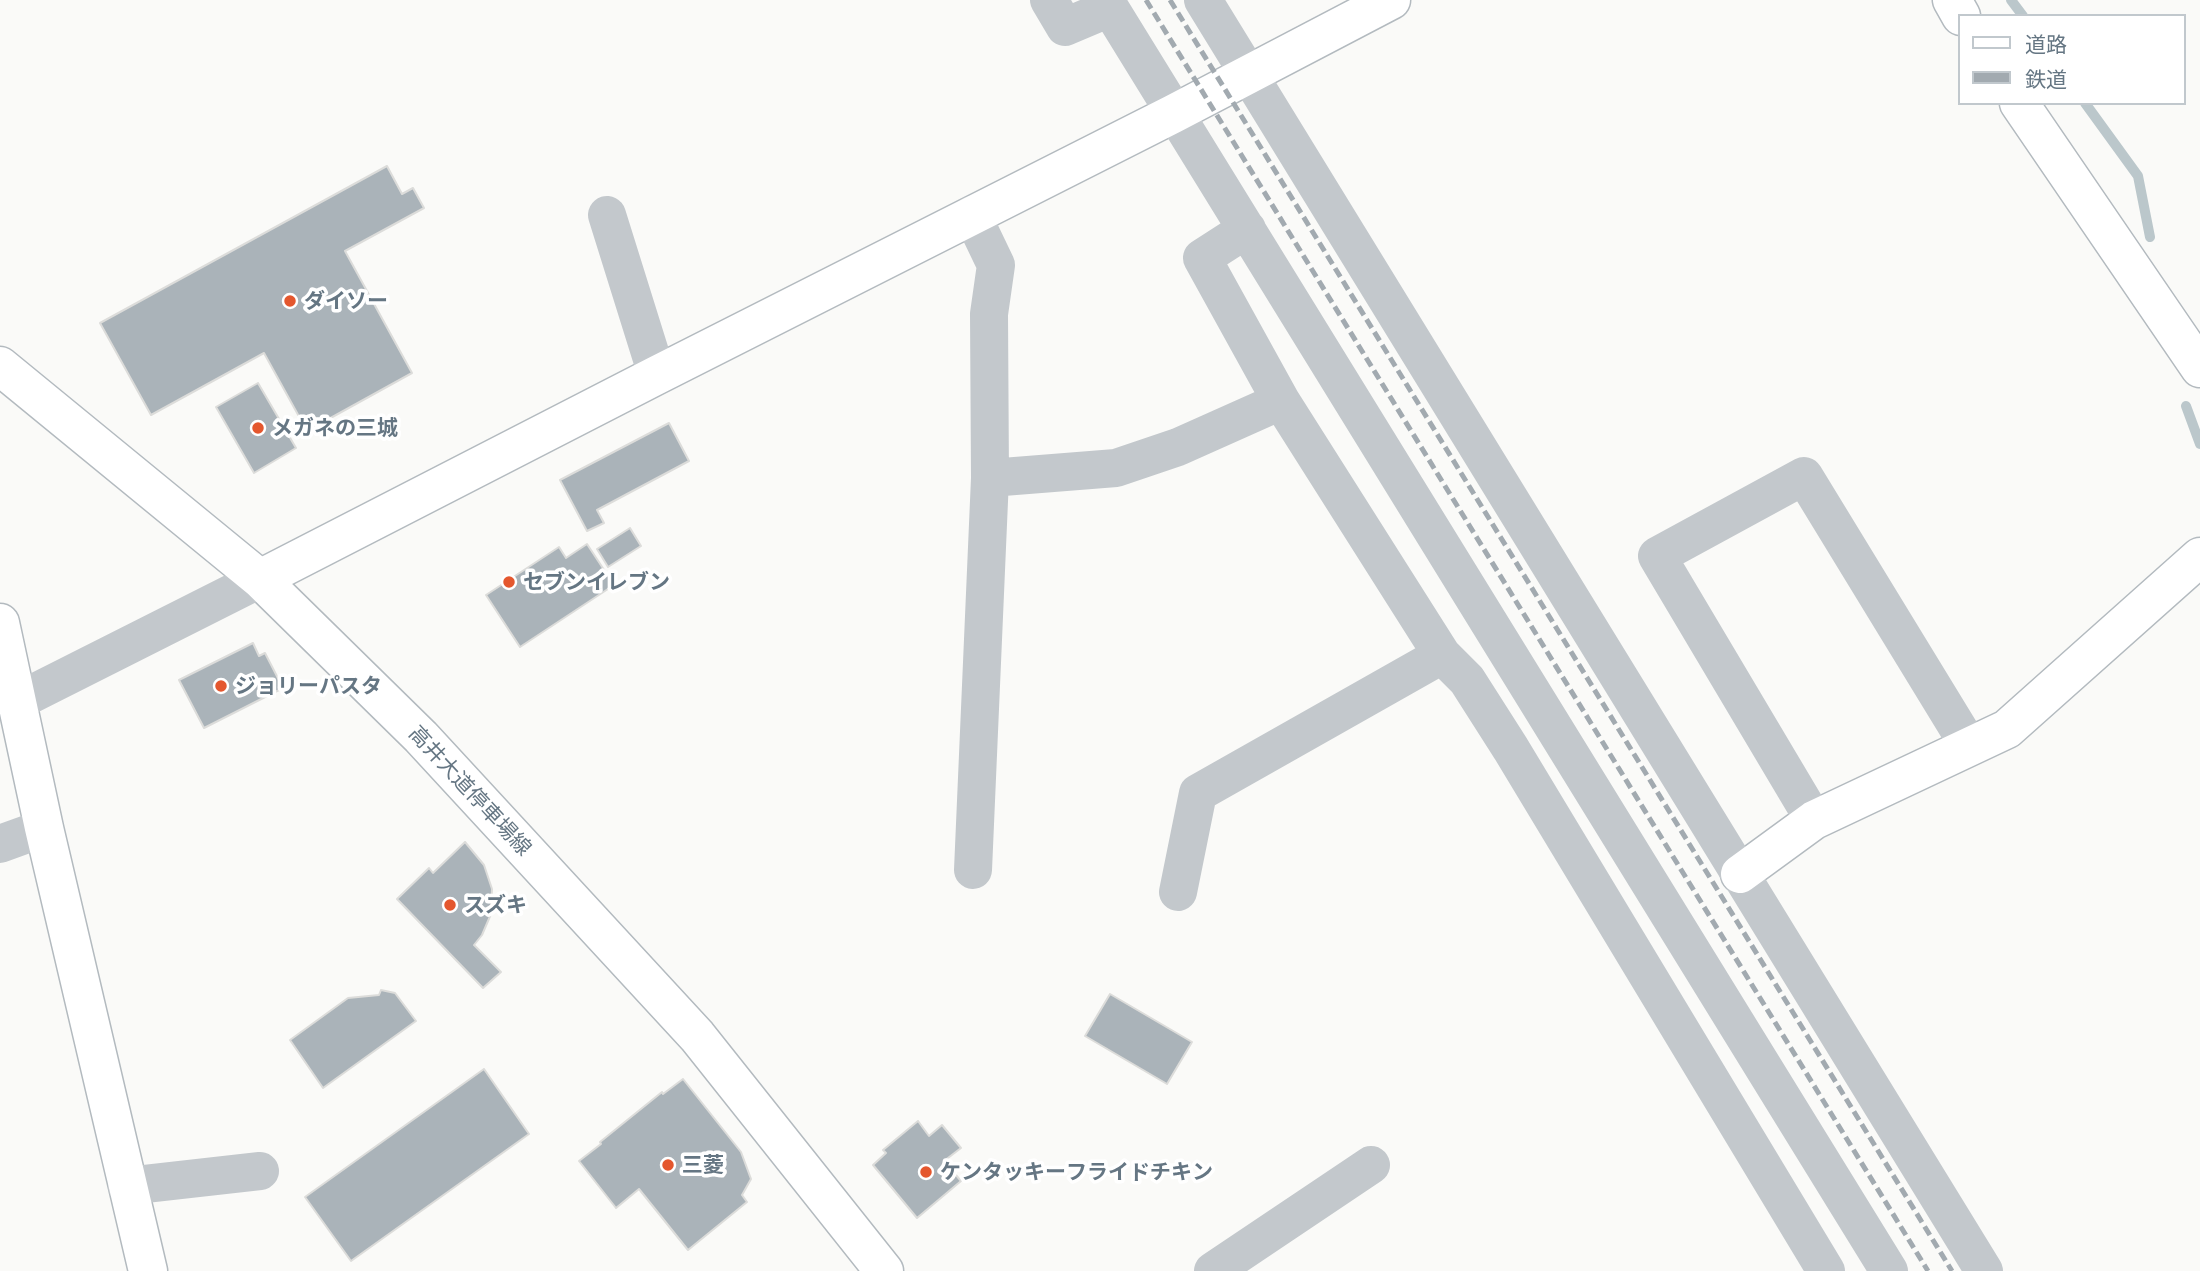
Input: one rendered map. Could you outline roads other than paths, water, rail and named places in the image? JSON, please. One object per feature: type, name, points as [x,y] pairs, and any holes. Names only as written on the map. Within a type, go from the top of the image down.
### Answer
[{"type":"street","points":[[1049,0],[1065,27],[1107,4],[1889,1271]]},
{"type":"street","points":[[1203,0],[1984,1271]]},
{"type":"street","points":[[18,701],[1173,114],[1391,0]]},
{"type":"street","points":[[2021,105],[2200,368]]},
{"type":"street","points":[[607,215],[657,375]]},
{"type":"street","points":[[972,215],[996,265],[989,314],[990,478],[973,870]]},
{"type":"street","points":[[1247,229],[1202,258],[1281,401],[1442,655],[1467,680],[1496,726],[1826,1271]]},
{"type":"street","name":"高井大道停車場線","points":[[0,366],[260,579],[421,737],[697,1036],[884,1271]]},
{"type":"street","points":[[990,478],[1115,468],[1178,447],[1281,401]]},
{"type":"street","points":[[1814,820],[1657,556],[1804,476],[1969,746]]},
{"type":"street","points":[[1740,874],[1814,820],[2007,729],[2200,557]]},
{"type":"street","points":[[0,622],[44,828],[148,1271]]},
{"type":"street","points":[[1178,892],[1198,793],[1442,655]]},
{"type":"street","points":[[0,844],[44,828]]},
{"type":"street","points":[[1213,1271],[1371,1166]]},
{"type":"street","points":[[127,1186],[260,1171]]},
{"type":"waterway","points":[[2011,0],[2022,14]]},
{"type":"waterway","points":[[2086,105],[2138,176],[2150,237]]},
{"type":"waterway","points":[[2186,406],[2200,444]]},
{"type":"railway","points":[[1146,0],[1928,1271]]},
{"type":"railway","points":[[1170,0],[1952,1271]]},
{"type":"place","name":"ダイソー","points":[[290,301]]},
{"type":"place","name":"メガネの三城","points":[[258,428]]},
{"type":"place","name":"セブンイレブン","points":[[509,582]]},
{"type":"place","name":"ジョリーパスタ","points":[[221,686]]},
{"type":"place","name":"スズキ","points":[[450,905]]},
{"type":"place","name":"三菱","points":[[668,1165]]},
{"type":"place","name":"ケンタッキーフライドチキン","points":[[926,1172]]}]
